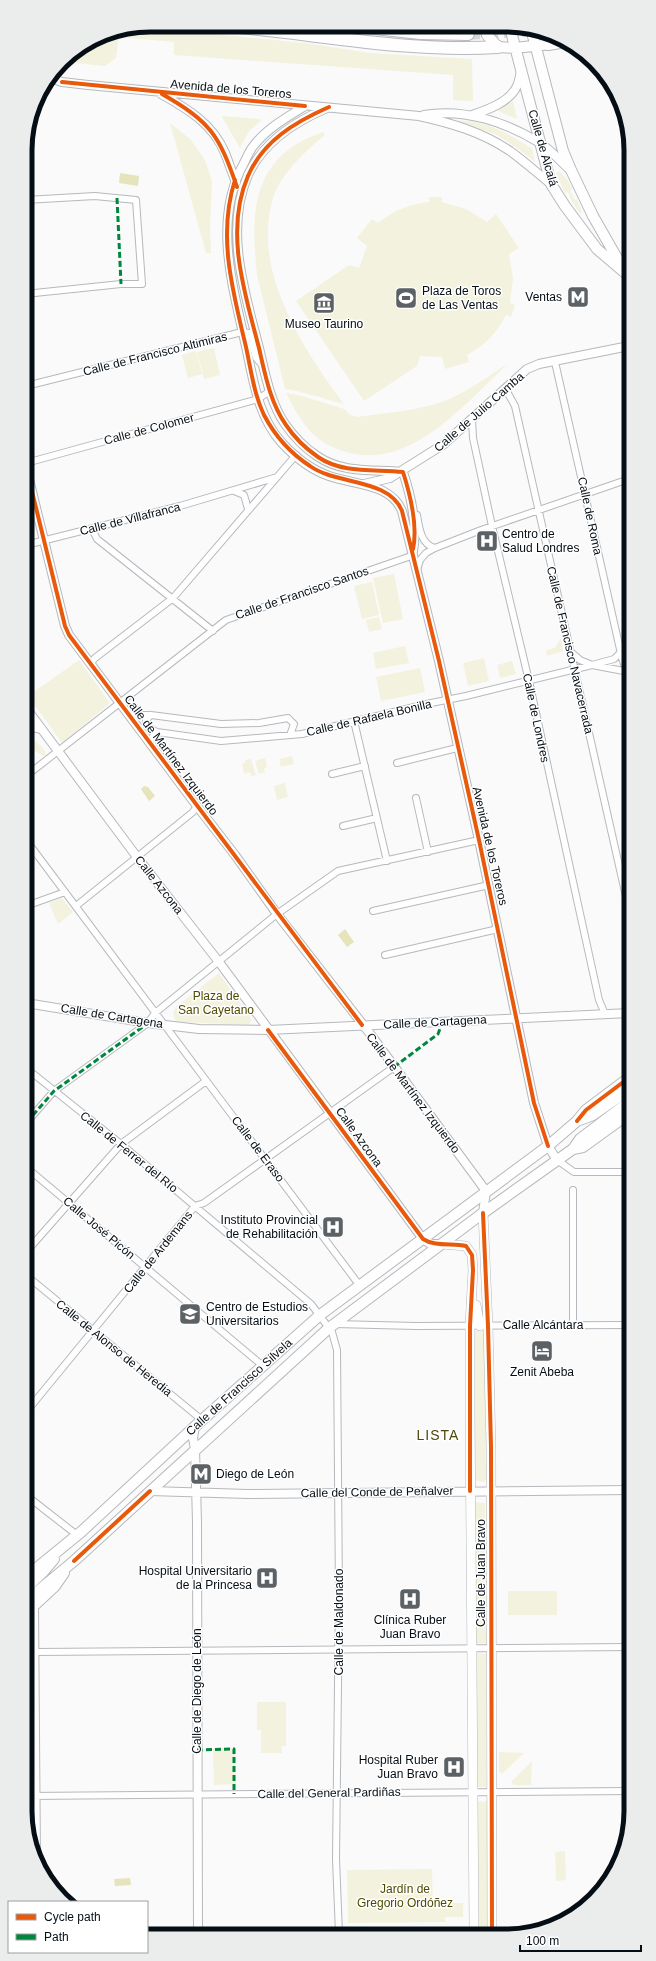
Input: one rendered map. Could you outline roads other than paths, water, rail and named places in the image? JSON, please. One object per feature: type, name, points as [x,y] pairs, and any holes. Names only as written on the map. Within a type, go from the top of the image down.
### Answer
[{"type":"highway","points":[[288,32],[410,47],[462,49],[498,47]]},
{"type":"highway","points":[[411,32],[468,34]]},
{"type":"main road","points":[[486,32],[498,47],[514,43],[535,46],[549,40]]},
{"type":"main road","name":"Calle de Alcalá","points":[[511,32],[551,184],[565,206],[597,249],[624,272]]},
{"type":"main road","name":"Calle de Alcalá","points":[[533,35],[563,151],[570,170],[624,269]]},
{"type":"main road","name":"Calle de Francisco Silvela","points":[[32,1572],[63,1548],[198,1423],[320,1315],[548,1146],[577,1121],[586,1110],[624,1082]]},
{"type":"main road","name":"Calle de Francisco Silvela","points":[[577,1121],[593,1116],[624,1093]]},
{"type":"main road","name":"Calle de Francisco Silvela","points":[[573,1149],[580,1139],[624,1106]]},
{"type":"main road","name":"Calle de Francisco Silvela","points":[[32,1601],[54,1586],[74,1561],[195,1449],[332,1326],[483,1213],[557,1160],[573,1149],[583,1146],[624,1117]]},
{"type":"main road","name":"Calle de Juan Bravo","points":[[483,1213],[484,1326],[490,1491],[492,1929]]},
{"type":"main road","name":"Calle de Juan Bravo","points":[[442,1244],[466,1246],[472,1255],[473,1270],[470,1326],[470,1491],[474,1929]]},
{"type":"main road","points":[[473,1270],[477,1315],[484,1326]]},
{"type":"main road","name":"Calle de Francisco Silvela","points":[[32,1582],[43,1572],[63,1548]]},
{"type":"street","name":"Avenida de los Toreros","points":[[471,115],[497,105],[511,94],[517,87],[521,70]]},
{"type":"street","points":[[55,79],[62,82]]},
{"type":"street","points":[[53,83],[62,82],[159,92]]},
{"type":"street","name":"Avenida de los Toreros","points":[[159,92],[419,116],[458,125],[480,134],[509,151],[551,184]]},
{"type":"street","name":"Avenida de los Toreros","points":[[159,92],[190,110],[205,122],[222,146],[235,180],[240,204]]},
{"type":"street","name":"Avenida de los Toreros","points":[[305,106],[273,127],[254,144],[235,180],[228,209],[228,258],[231,284],[258,399],[272,429],[282,443],[296,455],[320,472],[363,484],[395,498],[402,511],[448,700],[457,748],[489,885],[534,1103],[548,1146],[557,1160]]},
{"type":"street","name":"Avenida de los Toreros","points":[[329,107],[296,123],[271,143],[257,158],[251,169],[240,204],[238,233],[240,265],[270,391],[285,424],[296,438],[318,457],[350,469],[403,472]]},
{"type":"street","name":"Avenida de los Toreros","points":[[419,116],[440,112],[471,115],[491,120],[541,144],[570,170]]},
{"type":"street","points":[[32,200],[95,196],[136,200],[142,284],[121,284],[32,293]]},
{"type":"street","name":"Calle de Francisco Altimiras","points":[[32,384],[242,332],[249,333],[256,358],[263,366]]},
{"type":"street","name":"Calle de Julio Camba","points":[[403,472],[444,444],[527,369],[539,364],[624,347]]},
{"type":"street","name":"Calle de Roma","points":[[555,362],[586,494],[620,652],[624,664]]},
{"type":"street","name":"Calle de Francisco Navacerrada","points":[[505,388],[515,406],[624,888]]},
{"type":"street","name":"Calle de Colomer","points":[[32,461],[258,399],[270,391]]},
{"type":"street","name":"Calle de Londres","points":[[472,420],[473,438],[492,526],[529,681],[598,1000],[604,1014]]},
{"type":"street","points":[[90,664],[95,658],[172,598],[248,508],[296,455]]},
{"type":"street","name":"Avenida de los Toreros","points":[[363,484],[387,480],[403,472]]},
{"type":"street","name":"Avenida de los Toreros","points":[[403,472],[412,503],[415,540],[413,553]]},
{"type":"street","name":"Calle de Villafranca","points":[[32,543],[96,528],[234,491],[275,477]]},
{"type":"street","points":[[417,570],[420,560],[426,553],[435,548],[492,526],[624,481]]},
{"type":"street","name":"Calle de Martínez Izquierdo","points":[[32,491],[65,626],[69,635],[486,1191]]},
{"type":"street","points":[[234,491],[244,495],[248,508]]},
{"type":"street","points":[[412,503],[424,542],[430,547],[435,548]]},
{"type":"street","points":[[96,528],[94,533],[97,539],[213,631]]},
{"type":"street","name":"Calle de Francisco Santos","points":[[32,771],[233,616],[413,553]]},
{"type":"street","points":[[570,650],[580,660],[592,665],[624,671]]},
{"type":"street","name":"Calle de Rafaela Bonilla","points":[[157,732],[221,741],[263,739],[302,734],[614,660],[620,652]]},
{"type":"street","name":"Calle de Rafaela Bonilla","points":[[129,715],[151,715],[221,724],[259,723],[288,718],[294,724],[290,735]]},
{"type":"street","points":[[149,741],[157,732],[149,728],[147,725],[146,720],[151,715]]},
{"type":"street","name":"Calle Azcona","points":[[32,716],[137,857],[219,962],[423,1239]]},
{"type":"street","points":[[354,721],[386,861]]},
{"type":"street","points":[[32,728],[43,730]]},
{"type":"street","points":[[397,763],[457,748]]},
{"type":"street","points":[[332,774],[365,766]]},
{"type":"street","points":[[416,798],[428,852]]},
{"type":"street","points":[[76,906],[193,812],[197,806]]},
{"type":"street","points":[[343,826],[377,818]]},
{"type":"street","points":[[32,1115],[54,1091],[148,1023],[155,1013],[277,914],[338,871],[479,840]]},
{"type":"street","name":"Calle de Eraso","points":[[32,848],[360,1286]]},
{"type":"street","points":[[373,911],[489,885]]},
{"type":"street","points":[[32,904],[65,892]]},
{"type":"street","points":[[385,955],[498,929]]},
{"type":"street","name":"Calle de Cartagena","points":[[32,1004],[148,1023],[199,1029],[268,1030],[624,1013]]},
{"type":"street","name":"Calle de Ardemans","points":[[32,1405],[195,1206],[204,1203],[394,1067]]},
{"type":"street","name":"Calle de Ferrer del Río","points":[[32,1073],[121,1144],[195,1206],[311,1304],[320,1315]]},
{"type":"street","points":[[32,1245],[121,1144],[206,1081]]},
{"type":"street","points":[[557,1160],[574,1172],[624,1172]]},
{"type":"street","name":"Calle José Picón","points":[[32,1172],[263,1366]]},
{"type":"street","points":[[573,1190],[573,1325]]},
{"type":"street","name":"Calle de Juan Bravo","points":[[483,1213],[486,1191]]},
{"type":"street","points":[[423,1239],[430,1244],[442,1244]]},
{"type":"street","name":"Calle de Alonso de Heredia","points":[[32,1280],[93,1330],[198,1423]]},
{"type":"street","name":"Calle de Maldonado","points":[[320,1315],[332,1326],[337,1350],[338,1795],[336,1859],[339,1929]]},
{"type":"street","name":"Calle Alcántara","points":[[332,1326],[624,1325]]},
{"type":"street","name":"Calle de Diego de León","points":[[198,1423],[193,1438],[195,1449],[196,1492],[198,1929]]},
{"type":"street","name":"Calle del Conde de Peñalver","points":[[150,1491],[338,1493],[624,1490]]},
{"type":"street","points":[[32,1500],[77,1535]]},
{"type":"street","points":[[32,1612],[36,1652],[37,1844]]},
{"type":"street","points":[[36,1652],[624,1647]]},
{"type":"street","name":"Calle del General Pardiñas","points":[[32,1796],[338,1795],[472,1791],[624,1791]]},
{"type":"tunnel","points":[[468,34],[503,32]]},
{"type":"place","name":"Ventas","points":[[578,297]]},
{"type":"place","name":"Plaza de Toros de Las Ventas","points":[[406,298]]},
{"type":"place","name":"Museo Taurino","points":[[324,303]]},
{"type":"place","name":"Centro de Salud Londres","points":[[487,541]]},
{"type":"place","name":"Instituto Provincial de Rehabilitación","points":[[333,1227]]},
{"type":"place","name":"Centro de Estudios Universitarios","points":[[190,1314]]},
{"type":"place","name":"Zenit Abeba","points":[[542,1351]]},
{"type":"place","name":"Diego de León","points":[[201,1474]]},
{"type":"place","name":"Hospital Universitario de la Princesa","points":[[267,1578]]},
{"type":"place","name":"Clínica Ruber Juan Bravo","points":[[410,1599]]},
{"type":"place","name":"Hospital Ruber Juan Bravo","points":[[454,1767]]},
{"type":"district","name":"LISTA","points":[[438,1435]]},
{"type":"park label","name":"Plaza de San Cayetano","points":[[216,1003]]},
{"type":"park label","name":"Jardín de Gregorio Ordóñez","points":[[405,1896]]}]
